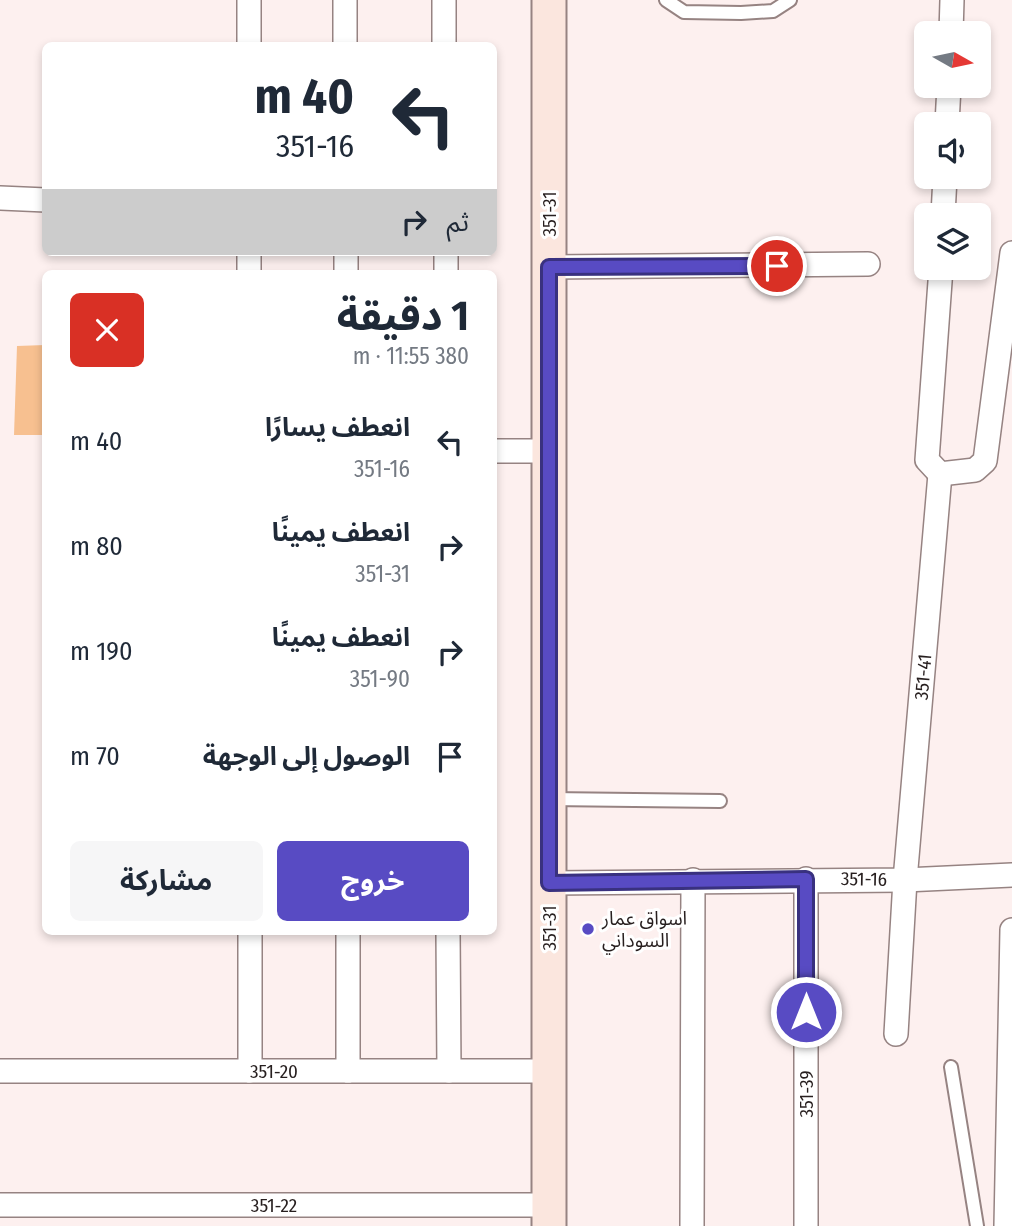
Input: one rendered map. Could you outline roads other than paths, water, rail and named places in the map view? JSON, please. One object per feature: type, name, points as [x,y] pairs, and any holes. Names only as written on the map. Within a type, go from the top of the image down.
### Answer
[{"type":"street","points":[[249,0],[249,42]]},
{"type":"street","points":[[345,0],[345,42]]},
{"type":"street","points":[[444,0],[444,42]]},
{"type":"street","name":"351-31","points":[[549,0],[549,1216]]},
{"type":"street","points":[[951,21],[952,0]]},
{"type":"street","points":[[0,198],[42,200]]},
{"type":"street","points":[[940,280],[927,460],[940,474],[975,470],[985,461],[1012,253]]},
{"type":"street","points":[[549,267],[868,264]]},
{"type":"street","points":[[497,451],[549,451]]},
{"type":"street","name":"351-41","points":[[896,1034],[905,880],[940,474]]},
{"type":"street","name":"351-16","points":[[549,883],[905,880],[1012,876]]},
{"type":"street","name":"351-39","points":[[806,879],[806,1226]]},
{"type":"street","points":[[692,1226],[693,880]]},
{"type":"street","points":[[1008,1215],[1012,930]]},
{"type":"street","points":[[250,935],[250,1071]]},
{"type":"street","points":[[348,935],[348,1071]]},
{"type":"street","points":[[449,935],[449,1071]]},
{"type":"street","name":"351-20","points":[[0,1071],[549,1071]]},
{"type":"street","name":"351-22","points":[[0,1205],[549,1216]]},
{"type":"lane","points":[[666,0],[680,11],[694,13],[766,13],[779,9],[790,0]]},
{"type":"lane","points":[[549,799],[720,801]]},
{"type":"lane","points":[[951,1067],[977,1226]]},
{"type":"place","name":"اسواق عمار السوداني","points":[[588,929]]}]
